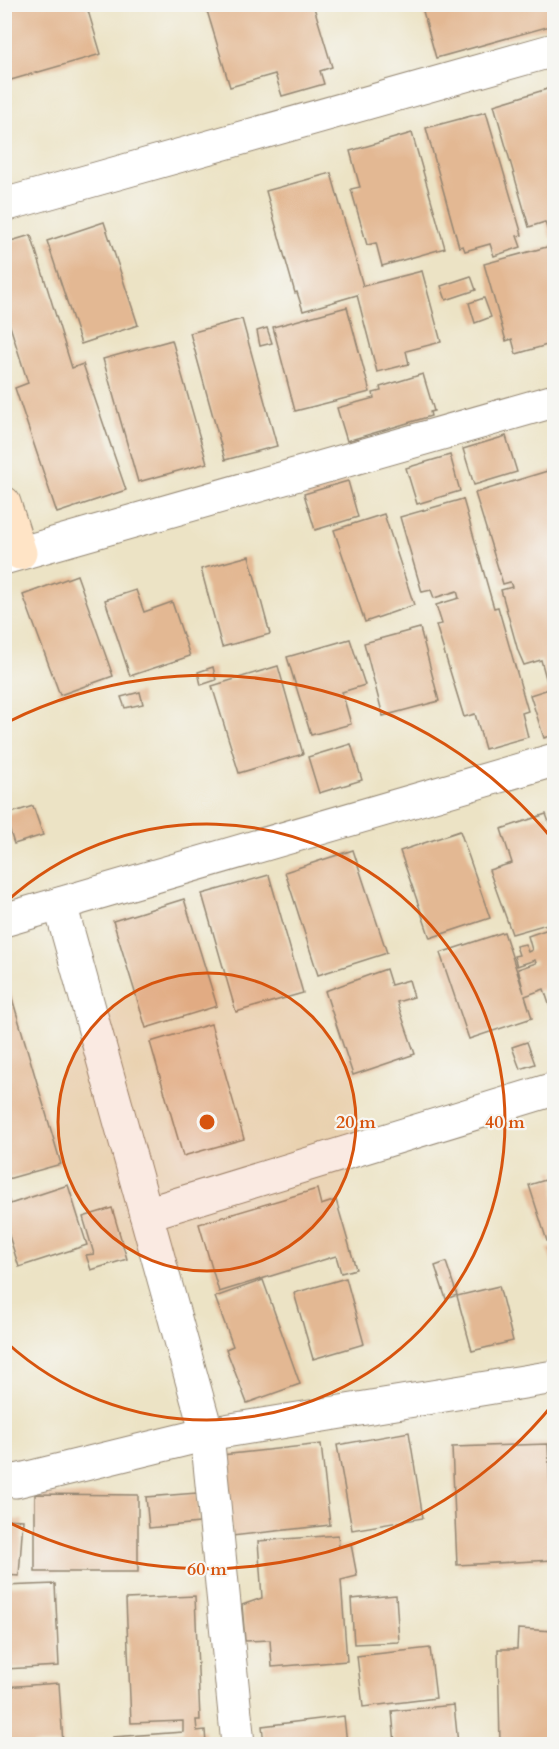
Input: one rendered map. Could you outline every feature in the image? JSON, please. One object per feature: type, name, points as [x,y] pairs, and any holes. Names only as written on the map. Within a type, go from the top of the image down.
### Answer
[{"type":"street","points":[[4,205],[555,50]]},
{"type":"street","points":[[4,503],[12,556],[555,401]]},
{"type":"street","points":[[4,920],[555,760]]},
{"type":"street","points":[[60,904],[207,1434],[238,1744]]},
{"type":"street","points":[[146,1214],[555,1089]]},
{"type":"street","points":[[4,1480],[16,1481],[207,1434],[555,1377]]},
{"type":"building","points":[[4,4],[86,4],[101,54],[4,82]]},
{"type":"building","points":[[205,4],[313,4],[332,67],[320,71],[324,84],[282,96],[275,74],[230,87]]},
{"type":"building","points":[[421,4],[554,4],[554,25],[436,58]]},
{"type":"building","points":[[554,87],[554,236],[550,238],[545,222],[529,227],[494,105]]},
{"type":"building","points":[[486,112],[522,235],[517,236],[521,247],[494,256],[490,244],[465,251],[463,246],[459,247],[426,128]]},
{"type":"building","points":[[412,133],[445,248],[382,266],[376,243],[367,245],[351,189],[360,187],[350,151]]},
{"type":"building","points":[[331,173],[363,286],[422,271],[441,342],[406,351],[409,364],[377,372],[357,295],[303,311],[297,292],[295,293],[266,191]]},
{"type":"building","points":[[104,222],[138,325],[81,344],[47,241]]},
{"type":"building","points":[[31,235],[72,368],[83,364],[126,490],[57,513],[15,388],[28,383],[4,307],[4,243]]},
{"type":"building","points":[[554,245],[554,343],[516,354],[512,339],[506,341],[484,264]]},
{"type":"building","points":[[471,276],[476,290],[446,300],[441,286]]},
{"type":"building","points":[[484,298],[491,317],[475,323],[469,303]]},
{"type":"building","points":[[347,307],[370,392],[295,411],[273,327]]},
{"type":"building","points":[[242,319],[277,446],[225,460],[190,333]]},
{"type":"building","points":[[267,328],[272,343],[260,346],[257,331]]},
{"type":"building","points":[[172,340],[207,463],[138,482],[103,359]]},
{"type":"building","points":[[423,374],[434,411],[430,412],[431,416],[347,441],[337,408],[374,398],[373,393],[381,391],[380,387]]},
{"type":"building","points":[[506,436],[517,472],[474,485],[463,449]]},
{"type":"building","points":[[450,455],[460,491],[417,504],[406,468]]},
{"type":"building","points":[[554,469],[554,735],[544,738],[530,695],[549,689],[541,660],[524,665],[518,651],[501,590],[512,587],[510,582],[503,584],[475,493]]},
{"type":"building","points":[[348,481],[358,517],[315,530],[304,494]]},
{"type":"building","points":[[463,499],[494,608],[498,607],[528,711],[522,713],[528,737],[485,749],[475,714],[464,717],[436,625],[442,624],[436,605],[459,598],[457,591],[434,598],[431,590],[422,592],[400,517]]},
{"type":"building","points":[[384,514],[414,605],[365,622],[334,530]]},
{"type":"building","points":[[249,556],[270,634],[222,647],[201,569]]},
{"type":"building","points":[[77,575],[113,676],[60,695],[23,595]]},
{"type":"building","points":[[136,590],[144,612],[172,602],[190,656],[130,676],[105,600]]},
{"type":"building","points":[[420,628],[439,701],[383,716],[364,643]]},
{"type":"building","points":[[350,639],[365,685],[342,692],[351,724],[311,735],[287,657]]},
{"type":"building","points":[[278,666],[303,754],[239,773],[212,686]]},
{"type":"building","points":[[213,667],[216,680],[201,685],[198,672]]},
{"type":"building","points":[[140,692],[143,704],[125,708],[121,697]]},
{"type":"building","points":[[351,744],[362,780],[319,793],[308,757]]},
{"type":"building","points":[[33,806],[43,835],[14,844],[5,815]]},
{"type":"building","points":[[546,814],[550,825],[554,823],[554,922],[512,934],[489,870],[512,863],[501,829]]},
{"type":"building","points":[[460,831],[490,918],[430,938],[400,851]]},
{"type":"building","points":[[353,850],[387,953],[318,975],[285,872]]},
{"type":"building","points":[[269,875],[303,993],[236,1012],[202,894]]},
{"type":"building","points":[[184,899],[217,1006],[146,1028],[113,921]]},
{"type":"building","points":[[554,927],[554,1006],[550,1007],[544,989],[525,996],[532,1018],[469,1039],[440,953],[504,932],[524,993],[518,969],[536,963],[535,960],[517,966],[514,956],[519,955],[516,946],[525,944],[528,952],[532,950],[528,936]]},
{"type":"building","points":[[386,969],[391,985],[409,980],[414,997],[397,1002],[415,1054],[353,1075],[325,991]]},
{"type":"building","points":[[4,971],[61,1164],[4,1180]]},
{"type":"building","points":[[211,1024],[244,1139],[183,1156],[150,1042]]},
{"type":"building","points":[[527,1042],[535,1064],[520,1069],[512,1047]]},
{"type":"building","points":[[554,1170],[554,1239],[547,1241],[529,1185],[552,1178],[550,1172]]},
{"type":"building","points":[[68,1185],[87,1245],[19,1267],[4,1220],[4,1200],[8,1199],[10,1204]]},
{"type":"building","points":[[317,1189],[321,1205],[336,1200],[356,1269],[341,1273],[336,1256],[219,1292],[199,1224]]},
{"type":"building","points":[[112,1208],[127,1259],[91,1270],[86,1255],[94,1254],[83,1217]]},
{"type":"building","points":[[554,1246],[554,1269],[547,1249]]},
{"type":"building","points":[[446,1262],[457,1295],[446,1299],[435,1266]]},
{"type":"building","points":[[346,1278],[364,1344],[313,1359],[294,1293]]},
{"type":"building","points":[[263,1280],[300,1384],[247,1403],[226,1349],[233,1346],[215,1297]]},
{"type":"building","points":[[499,1286],[513,1341],[472,1351],[457,1296]]},
{"type":"building","points":[[409,1432],[423,1518],[352,1530],[337,1445]]},
{"type":"building","points":[[321,1444],[330,1525],[232,1536],[222,1455]]},
{"type":"building","points":[[548,1444],[553,1560],[457,1565],[452,1447]]},
{"type":"building","points":[[197,1493],[199,1523],[149,1528],[146,1497]]},
{"type":"building","points":[[35,1494],[138,1495],[138,1572],[35,1572]]},
{"type":"building","points":[[4,1519],[23,1520],[19,1576],[4,1575]]},
{"type":"building","points":[[338,1535],[339,1547],[351,1544],[357,1576],[341,1580],[347,1661],[272,1667],[270,1640],[245,1641],[242,1605],[262,1598],[258,1541]]},
{"type":"building","points":[[55,1584],[59,1666],[5,1669],[4,1586]]},
{"type":"building","points":[[396,1595],[399,1642],[354,1644],[351,1599]]},
{"type":"building","points":[[195,1596],[200,1720],[196,1720],[197,1731],[205,1730],[206,1744],[114,1744],[113,1737],[183,1732],[183,1721],[131,1723],[126,1599]]},
{"type":"building","points":[[518,1629],[554,1631],[554,1744],[500,1744],[498,1649],[517,1649]]},
{"type":"building","points":[[430,1648],[436,1698],[363,1707],[357,1656]]},
{"type":"building","points":[[59,1683],[63,1744],[4,1744],[4,1687]]},
{"type":"building","points":[[454,1705],[458,1744],[395,1744],[392,1711]]},
{"type":"building","points":[[344,1716],[347,1744],[264,1744],[262,1726]]}]
